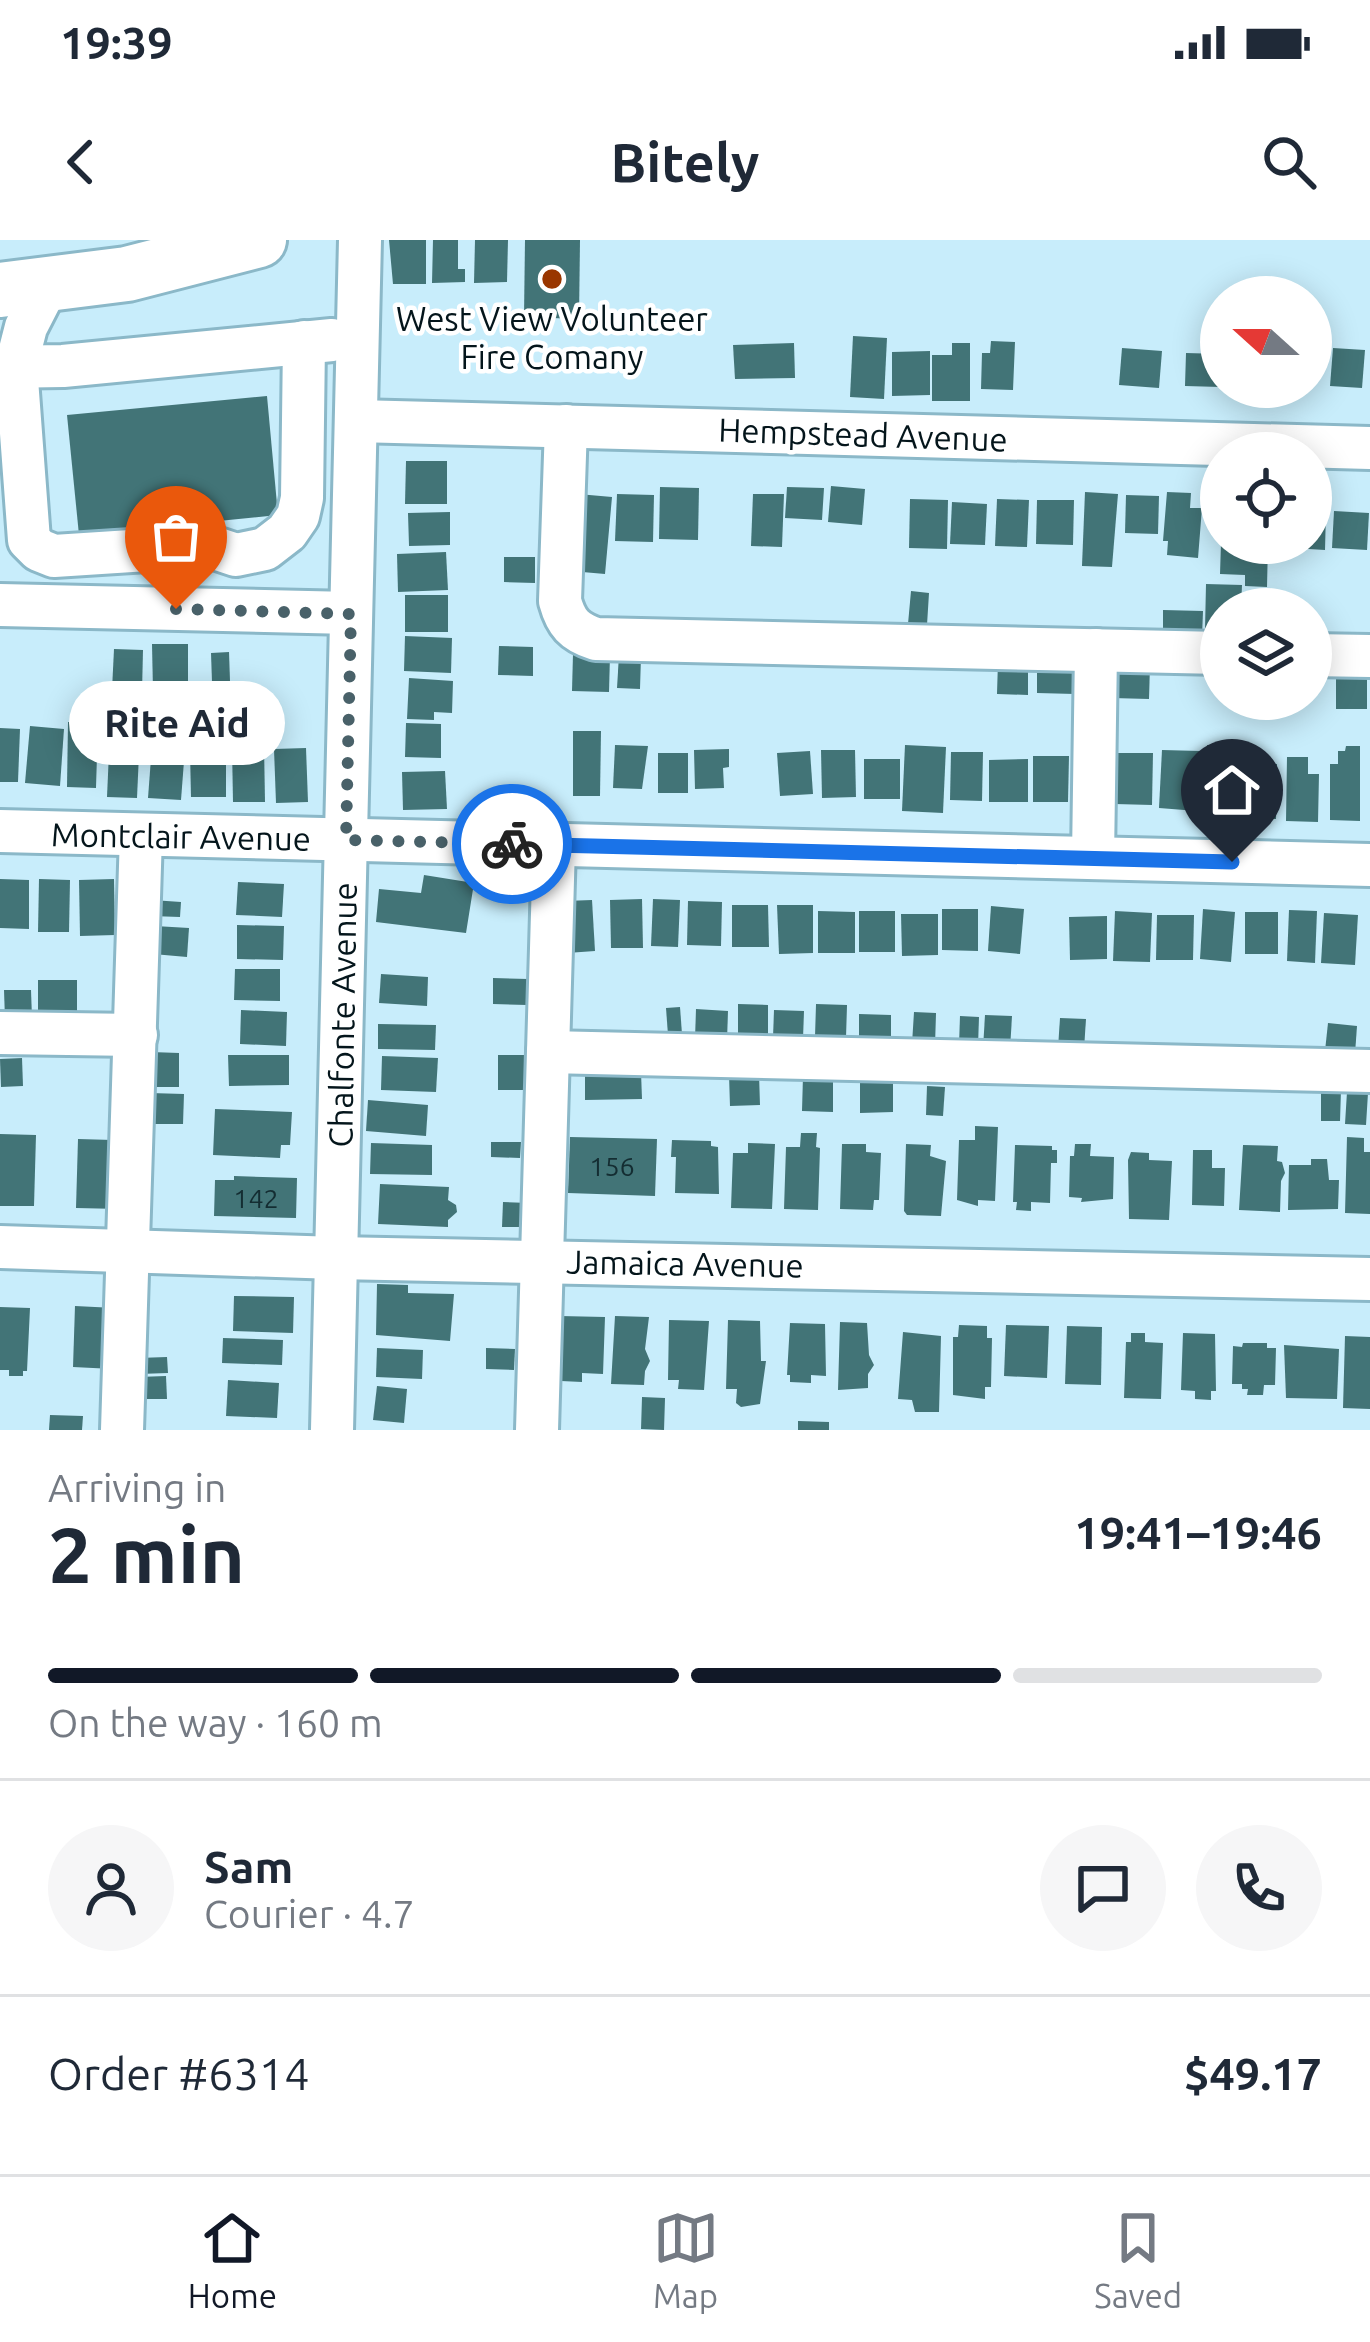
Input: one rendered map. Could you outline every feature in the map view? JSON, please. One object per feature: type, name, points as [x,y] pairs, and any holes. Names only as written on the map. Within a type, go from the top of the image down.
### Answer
[{"type":"main road","points":[[24,288],[260,240]]},
{"type":"street","name":"Chalfonte Avenue","points":[[332,1430],[360,240]]},
{"type":"street","points":[[24,288],[26,327],[5,358],[11,434],[29,540],[54,556],[208,546],[236,556],[265,549],[287,532],[298,516],[302,498],[304,342]]},
{"type":"street","points":[[5,358],[63,366],[358,338]]},
{"type":"street","name":"Hempstead Avenue","points":[[356,421],[1370,448]]},
{"type":"street","points":[[566,427],[560,601],[566,621],[579,633],[596,639],[1200,652]]},
{"type":"street","points":[[0,605],[351,614]]},
{"type":"street","points":[[1093,858],[1096,650]]},
{"type":"street","points":[[1332,655],[1370,656]]},
{"type":"street","name":"Montclair Avenue","points":[[0,831],[1370,865]]},
{"type":"street","points":[[122,1430],[141,835]]},
{"type":"street","points":[[537,1430],[554,845]]},
{"type":"street","points":[[0,1033],[136,1035]]},
{"type":"street","points":[[548,1052],[1370,1071]]},
{"type":"street","name":"Jamaica Avenue","points":[[0,1247],[1370,1279]]},
{"type":"building","points":[[389,240],[426,240],[426,284],[393,284]]},
{"type":"building","points":[[433,240],[458,240],[458,269],[465,269],[465,282],[432,283]]},
{"type":"building","points":[[475,240],[508,240],[507,282],[474,283]]},
{"type":"building","name":"West View Volunteer Fire Comany","points":[[525,240],[580,240],[579,319],[524,317]]},
{"type":"building","points":[[853,336],[887,338],[884,399],[850,397]]},
{"type":"building","points":[[991,341],[1015,342],[1013,390],[981,389],[982,353],[990,353]]},
{"type":"building","points":[[794,343],[795,378],[735,379],[733,345]]},
{"type":"building","points":[[952,343],[970,343],[970,401],[932,401],[932,355],[952,355]]},
{"type":"building","points":[[1122,348],[1162,351],[1159,388],[1119,385]]},
{"type":"building","points":[[1333,348],[1365,350],[1362,388],[1332,386]]},
{"type":"building","points":[[930,351],[930,395],[892,396],[892,352]]},
{"type":"building","points":[[1186,353],[1200,353],[1200,386],[1185,386]]},
{"type":"building","points":[[267,396],[278,515],[79,535],[67,415]]},
{"type":"building","points":[[406,461],[447,461],[447,504],[405,504]]},
{"type":"building","points":[[831,486],[865,489],[862,525],[828,522]]},
{"type":"building","points":[[660,487],[699,488],[698,540],[659,539]]},
{"type":"building","points":[[787,487],[824,488],[822,520],[785,518]]},
{"type":"building","points":[[1085,492],[1118,494],[1112,567],[1082,566]]},
{"type":"building","points":[[1167,492],[1191,493],[1190,508],[1200,508],[1198,558],[1167,555],[1168,541],[1163,541]]},
{"type":"building","points":[[578,494],[612,497],[605,574],[571,571]]},
{"type":"building","points":[[617,494],[654,495],[653,542],[615,541]]},
{"type":"building","points":[[753,494],[784,494],[782,547],[751,546]]},
{"type":"building","points":[[1126,495],[1159,496],[1158,534],[1125,533]]},
{"type":"building","points":[[910,499],[948,500],[947,549],[909,548]]},
{"type":"building","points":[[997,499],[1029,500],[1027,547],[995,546]]},
{"type":"building","points":[[1037,500],[1074,500],[1073,545],[1036,544]]},
{"type":"building","points":[[952,502],[987,504],[985,545],[950,544]]},
{"type":"building","points":[[1334,511],[1369,513],[1367,550],[1332,548]]},
{"type":"building","points":[[450,512],[450,545],[409,546],[408,513]]},
{"type":"building","points":[[446,552],[448,590],[398,592],[397,554]]},
{"type":"building","points":[[504,557],[535,557],[535,583],[504,582]]},
{"type":"building","points":[[1220,564],[1268,564],[1267,587],[1245,586],[1245,575],[1220,574]]},
{"type":"building","points":[[1206,584],[1242,585],[1242,588],[1206,588]]},
{"type":"building","points":[[911,591],[929,593],[927,625],[908,624]]},
{"type":"building","points":[[405,595],[448,595],[448,632],[405,632]]},
{"type":"building","points":[[1163,610],[1200,611],[1200,637],[1163,637]]},
{"type":"building","points":[[405,636],[452,638],[451,673],[404,671]]},
{"type":"building","points":[[152,644],[188,644],[188,690],[153,691]]},
{"type":"building","points":[[499,646],[533,647],[533,676],[498,675]]},
{"type":"building","points":[[114,649],[143,650],[142,692],[112,690]]},
{"type":"building","points":[[229,652],[230,681],[212,682],[211,653]]},
{"type":"building","points":[[573,654],[610,655],[609,692],[572,691]]},
{"type":"building","points":[[619,655],[641,656],[640,689],[617,688]]},
{"type":"building","points":[[998,661],[1028,661],[1028,695],[997,694]]},
{"type":"building","points":[[1037,664],[1076,665],[1075,694],[1037,693]]},
{"type":"building","points":[[1113,664],[1150,665],[1149,699],[1112,698]]},
{"type":"building","points":[[1336,672],[1367,673],[1367,709],[1336,709]]},
{"type":"building","points":[[409,678],[453,681],[452,713],[434,712],[434,720],[407,719]]},
{"type":"building","points":[[68,722],[98,723],[96,788],[67,787]]},
{"type":"building","points":[[406,723],[441,724],[441,758],[405,757]]},
{"type":"building","points":[[30,726],[64,729],[60,786],[25,783]]},
{"type":"building","points":[[0,728],[20,729],[18,782],[0,782]]},
{"type":"building","points":[[110,730],[140,732],[137,798],[107,797]]},
{"type":"building","points":[[573,731],[601,731],[600,796],[573,796]]},
{"type":"building","points":[[152,745],[185,748],[181,800],[148,798]]},
{"type":"building","points":[[264,745],[265,802],[233,802],[232,746]]},
{"type":"building","points":[[615,745],[648,746],[642,789],[613,788]]},
{"type":"building","points":[[905,745],[946,747],[943,813],[902,811]]},
{"type":"building","points":[[1207,745],[1241,746],[1240,808],[1205,807]]},
{"type":"building","points":[[1346,746],[1360,746],[1360,821],[1330,820],[1330,764],[1338,764],[1338,751],[1345,751]]},
{"type":"building","points":[[306,748],[308,802],[276,803],[274,749]]},
{"type":"building","points":[[729,749],[724,788],[695,789],[694,750]]},
{"type":"building","points":[[190,750],[226,750],[226,797],[191,797]]},
{"type":"building","points":[[821,750],[855,750],[856,797],[822,798]]},
{"type":"building","points":[[1162,750],[1200,751],[1197,811],[1159,808]]},
{"type":"building","points":[[810,751],[813,794],[780,796],[777,753]]},
{"type":"building","points":[[951,752],[983,752],[982,801],[950,800]]},
{"type":"building","points":[[658,753],[688,753],[688,793],[658,793]]},
{"type":"building","points":[[1116,753],[1153,753],[1152,805],[1115,804]]},
{"type":"building","points":[[1033,756],[1069,756],[1068,802],[1033,802]]},
{"type":"building","points":[[1287,757],[1308,757],[1308,774],[1319,774],[1318,822],[1286,821]]},
{"type":"building","points":[[864,759],[900,759],[900,799],[864,799]]},
{"type":"building","points":[[1028,759],[1028,802],[989,802],[989,760]]},
{"type":"building","points":[[1247,764],[1277,764],[1276,819],[1246,819]]},
{"type":"building","points":[[445,771],[447,809],[403,810],[402,772]]},
{"type":"building","points":[[424,875],[474,883],[466,933],[376,922],[379,889],[421,893]]},
{"type":"building","points":[[0,879],[29,880],[29,929],[0,928]]},
{"type":"building","points":[[39,879],[70,880],[69,932],[38,932]]},
{"type":"building","points":[[114,879],[115,935],[80,936],[79,880]]},
{"type":"building","points":[[238,882],[284,884],[282,917],[236,915]]},
{"type":"building","points":[[642,899],[643,948],[611,948],[610,900]]},
{"type":"building","points":[[653,899],[680,900],[678,947],[651,946]]},
{"type":"building","points":[[152,900],[181,902],[180,917],[151,916]]},
{"type":"building","points":[[592,900],[595,951],[567,953],[565,901]]},
{"type":"building","points":[[688,901],[722,902],[721,946],[687,945]]},
{"type":"building","points":[[732,905],[768,905],[769,947],[732,947]]},
{"type":"building","points":[[777,905],[813,905],[813,953],[779,954]]},
{"type":"building","points":[[991,906],[1024,909],[1020,954],[988,951]]},
{"type":"building","points":[[942,909],[978,909],[978,951],[942,950]]},
{"type":"building","points":[[1203,909],[1235,912],[1231,962],[1200,959]]},
{"type":"building","points":[[1289,910],[1317,911],[1315,963],[1287,961]]},
{"type":"building","points":[[818,911],[855,912],[855,953],[818,953]]},
{"type":"building","points":[[859,911],[895,911],[895,952],[859,952]]},
{"type":"building","points":[[1115,911],[1152,913],[1150,962],[1113,961]]},
{"type":"building","points":[[1245,912],[1278,912],[1278,954],[1245,954]]},
{"type":"building","points":[[1324,913],[1358,915],[1355,965],[1321,963]]},
{"type":"building","points":[[901,914],[938,914],[938,955],[902,956]]},
{"type":"building","points":[[1157,915],[1194,915],[1193,960],[1156,960]]},
{"type":"building","points":[[1107,916],[1107,959],[1070,960],[1069,917]]},
{"type":"building","points":[[237,925],[284,926],[283,960],[237,959]]},
{"type":"building","points":[[155,926],[189,928],[187,957],[153,954]]},
{"type":"building","points":[[235,969],[280,969],[280,1001],[234,1000]]},
{"type":"building","points":[[381,974],[428,977],[427,1006],[379,1003]]},
{"type":"building","points":[[493,978],[528,979],[527,1005],[493,1004]]},
{"type":"building","points":[[38,980],[77,980],[77,1023],[38,1018]]},
{"type":"building","points":[[4,990],[31,990],[32,1018],[5,1019]]},
{"type":"building","points":[[738,1004],[768,1005],[768,1039],[738,1040]]},
{"type":"building","points":[[816,1004],[847,1005],[846,1037],[815,1037]]},
{"type":"building","points":[[680,1007],[682,1034],[668,1035],[666,1008]]},
{"type":"building","points":[[696,1009],[728,1011],[727,1041],[695,1039]]},
{"type":"building","points":[[241,1010],[287,1012],[286,1046],[240,1044]]},
{"type":"building","points":[[774,1010],[804,1011],[803,1039],[773,1038]]},
{"type":"building","points":[[914,1012],[936,1013],[935,1045],[912,1044]]},
{"type":"building","points":[[859,1014],[891,1015],[891,1043],[859,1042]]},
{"type":"building","points":[[985,1015],[1012,1016],[1010,1050],[983,1049]]},
{"type":"building","points":[[960,1016],[979,1017],[978,1046],[959,1045]]},
{"type":"building","points":[[1060,1018],[1086,1019],[1084,1049],[1058,1048]]},
{"type":"building","points":[[1328,1023],[1357,1026],[1355,1054],[1325,1051]]},
{"type":"building","points":[[378,1024],[436,1025],[435,1050],[378,1049]]},
{"type":"building","points":[[151,1052],[179,1053],[179,1087],[150,1087]]},
{"type":"building","points":[[228,1055],[289,1055],[289,1085],[229,1086]]},
{"type":"building","points":[[498,1055],[525,1055],[525,1090],[498,1090]]},
{"type":"building","points":[[382,1056],[438,1058],[436,1092],[381,1090]]},
{"type":"building","points":[[22,1058],[23,1086],[1,1087],[0,1059]]},
{"type":"building","points":[[641,1072],[642,1099],[585,1100],[585,1073]]},
{"type":"building","points":[[759,1074],[760,1105],[730,1106],[729,1075]]},
{"type":"building","points":[[803,1076],[833,1077],[833,1112],[802,1111]]},
{"type":"building","points":[[893,1082],[893,1112],[860,1113],[860,1083]]},
{"type":"building","points":[[927,1086],[945,1087],[943,1116],[926,1115]]},
{"type":"building","points":[[1341,1090],[1340,1121],[1321,1121],[1321,1091]]},
{"type":"building","points":[[1347,1092],[1368,1093],[1366,1125],[1345,1124]]},
{"type":"building","points":[[150,1093],[184,1094],[183,1124],[150,1124]]},
{"type":"building","points":[[368,1100],[428,1105],[426,1136],[366,1131]]},
{"type":"building","points":[[215,1109],[292,1112],[290,1145],[281,1145],[280,1158],[213,1155]]},
{"type":"building","points":[[975,1126],[998,1127],[995,1201],[978,1200],[978,1206],[957,1200],[959,1140],[975,1140]]},
{"type":"building","points":[[801,1133],[817,1133],[818,1210],[784,1209],[786,1147],[800,1147]]},
{"type":"building","points":[[0,1134],[36,1135],[34,1206],[0,1206]]},
{"type":"building","points":[[570,1137],[657,1139],[655,1196],[568,1193]]},
{"type":"building","points":[[1347,1137],[1364,1138],[1364,1152],[1370,1152],[1370,1214],[1345,1213]]},
{"type":"building","points":[[78,1139],[113,1140],[120,1209],[76,1208]]},
{"type":"building","points":[[672,1140],[711,1141],[711,1146],[718,1147],[719,1194],[675,1193]]},
{"type":"building","points":[[491,1142],[521,1142],[520,1158],[491,1157]]},
{"type":"building","points":[[371,1143],[432,1145],[432,1175],[370,1174]]},
{"type":"building","points":[[748,1143],[775,1144],[772,1209],[731,1208],[733,1153],[748,1153]]},
{"type":"building","points":[[842,1144],[866,1144],[866,1152],[881,1153],[879,1200],[874,1200],[873,1210],[840,1209]]},
{"type":"building","points":[[906,1144],[931,1145],[930,1156],[946,1161],[941,1216],[904,1211]]},
{"type":"building","points":[[1075,1144],[1091,1144],[1090,1156],[1114,1157],[1113,1199],[1081,1202],[1082,1198],[1069,1197],[1070,1156],[1074,1156]]},
{"type":"building","points":[[1015,1145],[1057,1150],[1057,1163],[1051,1163],[1050,1203],[1031,1202],[1031,1211],[1016,1210],[1017,1202],[1013,1202]]},
{"type":"building","points":[[1243,1145],[1278,1146],[1277,1161],[1282,1162],[1285,1173],[1280,1212],[1239,1210]]},
{"type":"building","points":[[1193,1150],[1212,1150],[1212,1168],[1225,1168],[1224,1206],[1192,1205]]},
{"type":"building","points":[[1131,1152],[1149,1153],[1149,1160],[1172,1161],[1169,1220],[1129,1219]]},
{"type":"building","points":[[1311,1159],[1327,1159],[1329,1180],[1339,1180],[1338,1209],[1288,1210],[1289,1165],[1311,1165]]},
{"type":"building","points":[[234,1176],[297,1178],[296,1218],[214,1216],[215,1180],[234,1180]]},
{"type":"building","points":[[380,1184],[449,1187],[448,1200],[457,1212],[448,1220],[448,1227],[378,1224]]},
{"type":"building","points":[[503,1202],[529,1203],[528,1227],[502,1227]]},
{"type":"building","points":[[377,1284],[408,1285],[408,1293],[454,1294],[450,1341],[376,1335]]},
{"type":"building","points":[[234,1296],[294,1297],[293,1333],[233,1331]]},
{"type":"building","points":[[75,1306],[115,1308],[113,1369],[73,1367]]},
{"type":"building","points":[[0,1307],[30,1308],[23,1376],[0,1370]]},
{"type":"building","points":[[560,1316],[605,1317],[603,1374],[582,1373],[582,1382],[561,1381]]},
{"type":"building","points":[[615,1316],[649,1317],[645,1349],[650,1361],[644,1385],[611,1384]]},
{"type":"building","points":[[669,1320],[709,1321],[704,1390],[678,1389],[679,1380],[668,1380]]},
{"type":"building","points":[[728,1320],[760,1321],[761,1361],[766,1361],[760,1404],[741,1407],[736,1403],[737,1389],[726,1389]]},
{"type":"building","points":[[840,1322],[867,1323],[874,1365],[868,1388],[838,1390]]},
{"type":"building","points":[[790,1323],[825,1324],[826,1376],[811,1375],[811,1383],[790,1382]]},
{"type":"building","points":[[959,1325],[987,1326],[987,1338],[992,1338],[991,1387],[985,1387],[985,1399],[953,1395],[953,1337],[958,1337]]},
{"type":"building","points":[[1006,1325],[1049,1326],[1047,1378],[1004,1376]]},
{"type":"building","points":[[1067,1326],[1102,1327],[1101,1385],[1065,1384]]},
{"type":"building","points":[[903,1332],[941,1336],[939,1412],[915,1412],[912,1400],[898,1399]]},
{"type":"building","points":[[1131,1333],[1145,1333],[1145,1342],[1163,1343],[1161,1399],[1124,1398],[1126,1342],[1131,1342]]},
{"type":"building","points":[[1183,1333],[1215,1334],[1216,1391],[1211,1391],[1211,1400],[1195,1399],[1195,1391],[1181,1390]]},
{"type":"building","points":[[1345,1336],[1370,1337],[1370,1409],[1343,1408]]},
{"type":"building","points":[[223,1338],[283,1340],[282,1365],[222,1363]]},
{"type":"building","points":[[1284,1345],[1339,1349],[1337,1399],[1286,1398]]},
{"type":"building","points":[[1233,1346],[1276,1348],[1275,1385],[1264,1385],[1263,1395],[1247,1395],[1242,1384],[1232,1384]]},
{"type":"building","points":[[377,1348],[423,1350],[422,1379],[376,1377]]},
{"type":"building","points":[[486,1348],[515,1349],[514,1370],[486,1369]]},
{"type":"building","points":[[167,1357],[168,1373],[139,1374],[138,1358]]},
{"type":"building","points":[[166,1376],[167,1399],[138,1399],[138,1377]]},
{"type":"building","points":[[228,1380],[279,1383],[277,1418],[226,1416]]},
{"type":"building","points":[[377,1386],[407,1389],[404,1423],[373,1420]]},
{"type":"building","points":[[642,1397],[665,1398],[664,1430],[641,1429]]},
{"type":"building","points":[[50,1415],[83,1416],[82,1430],[49,1430]]},
{"type":"building","points":[[798,1421],[829,1422],[829,1430],[798,1430]]},
{"type":"way so far","points":[[176,609],[351,614],[346,840],[512,844]]},
{"type":"place","name":"West View Volunteer Fire Comany","points":[[552,279]]},
{"type":"place","name":"Rite Aid","points":[[176,609]]},
{"type":"route","points":[[512,844],[1232,862]]}]
